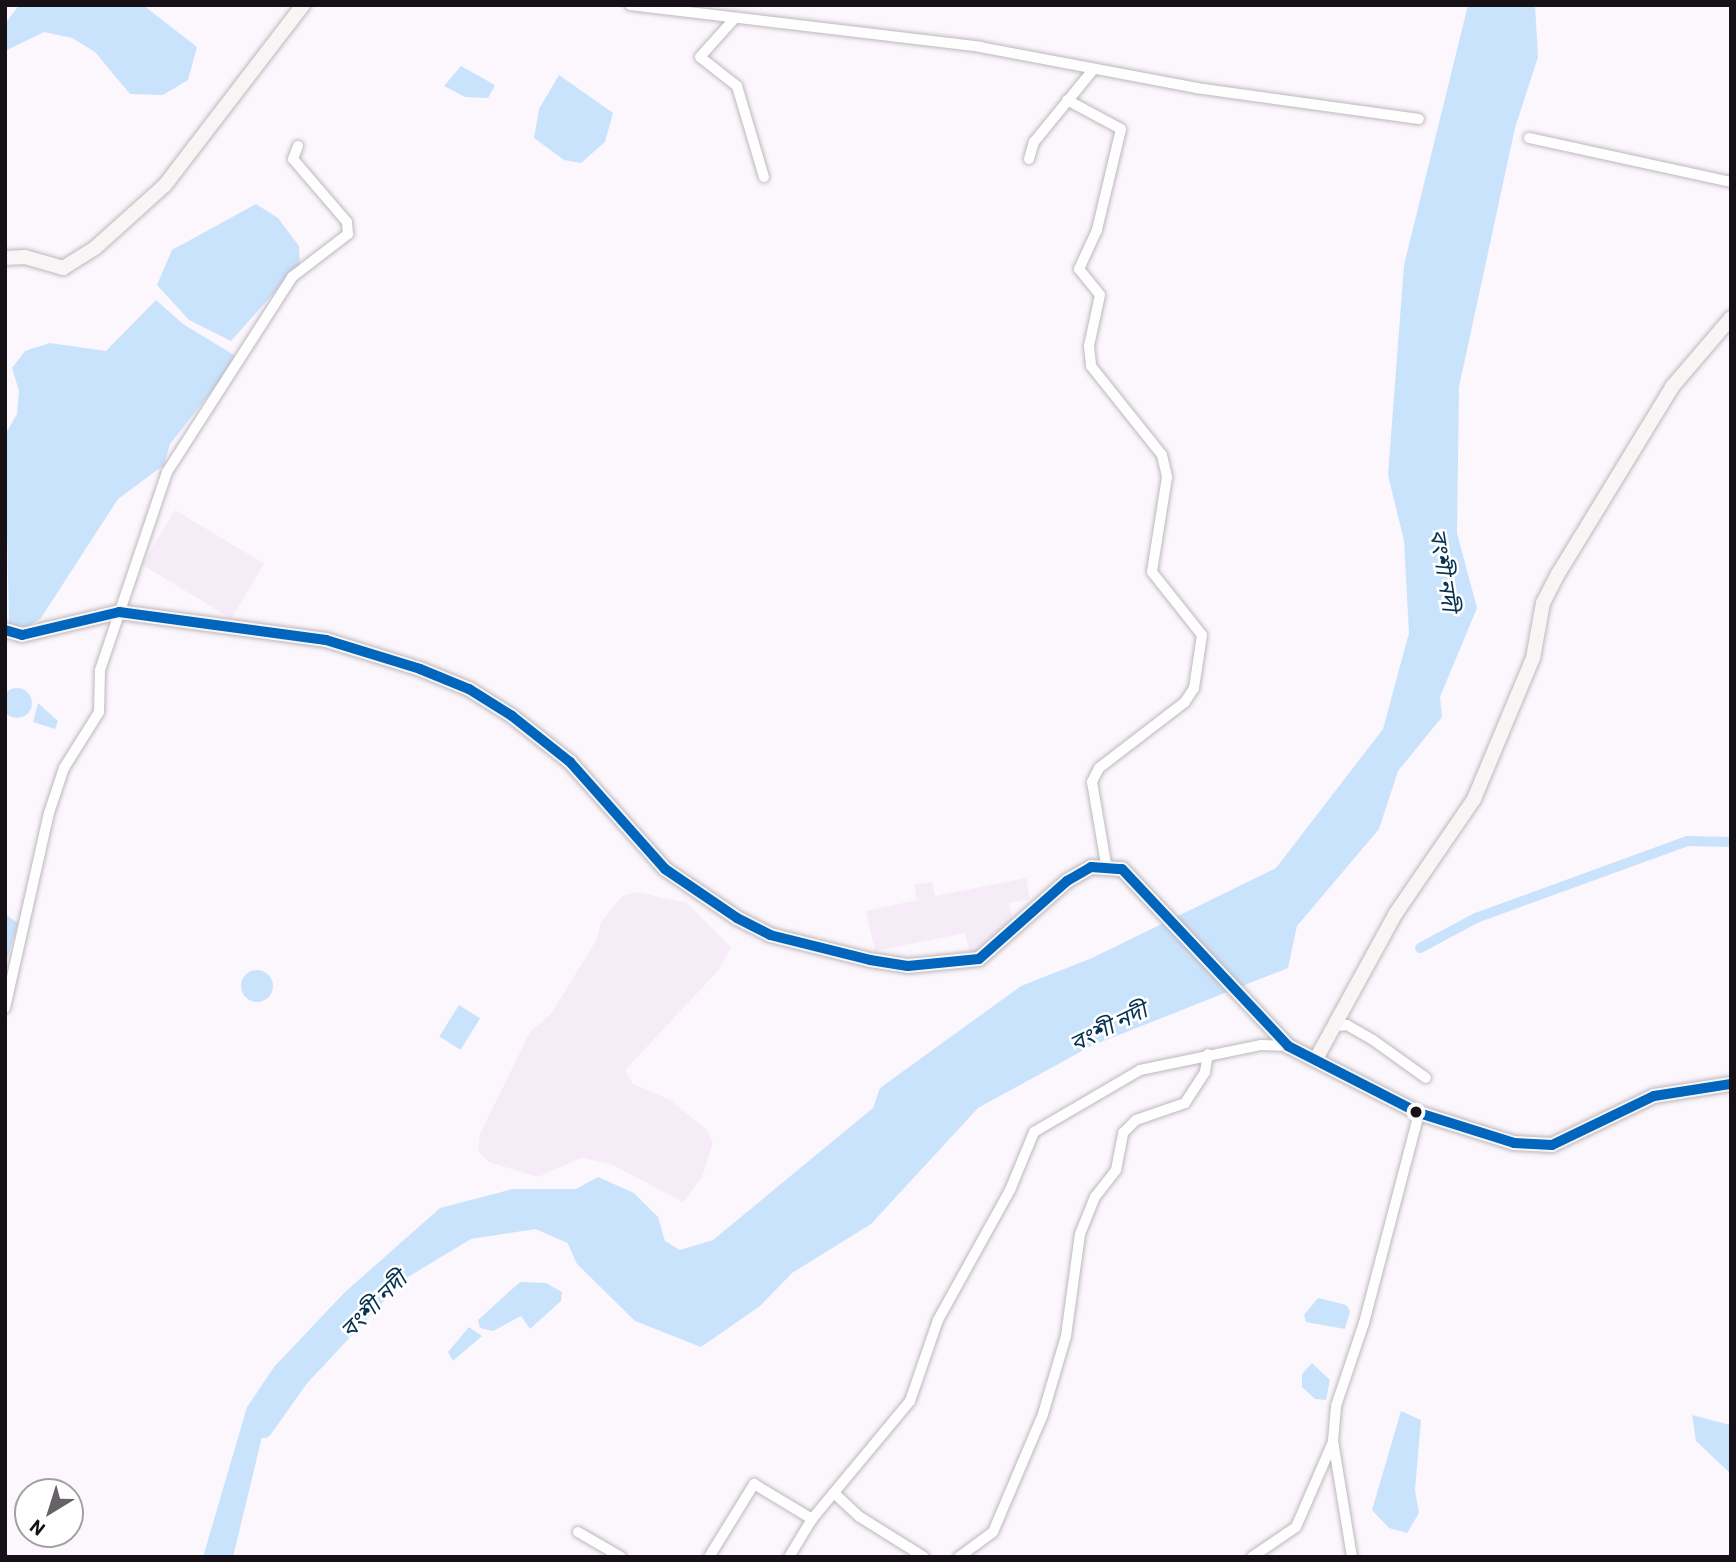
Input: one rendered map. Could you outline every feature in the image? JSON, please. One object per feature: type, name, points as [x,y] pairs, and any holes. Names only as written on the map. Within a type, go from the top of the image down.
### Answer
[{"type":"street","points":[[5,258],[25,257],[63,268],[95,248],[165,185],[303,5]]},
{"type":"street","points":[[630,5],[668,7],[735,18],[980,47],[1093,70],[1419,119]]},
{"type":"street","points":[[735,18],[700,57],[737,86],[764,177]]},
{"type":"street","points":[[1029,159],[1034,142],[1093,70]]},
{"type":"street","points":[[1067,100],[1121,128],[1097,230],[1079,269],[1100,295],[1089,346],[1091,366],[1162,455],[1166,488],[1152,572],[1202,635],[1194,688],[1185,702],[1098,768],[1091,782],[1106,864]]},
{"type":"street","points":[[1529,138],[1731,182]]},
{"type":"street","points":[[5,1008],[49,813],[64,768],[99,712],[100,670],[154,501],[178,448],[244,356],[292,277],[348,234],[347,222],[293,159],[298,146]]},
{"type":"street","points":[[1316,1059],[1337,1026],[1396,913],[1474,799],[1524,681],[1543,603],[1558,573],[1672,387],[1731,318]]},
{"type":"street","points":[[5,630],[22,635],[119,612],[326,640],[469,689],[570,762],[665,869],[770,935],[845,954],[908,966],[979,959],[1067,881],[1106,864],[1122,869],[1288,1045],[1419,1113],[1514,1143],[1552,1145],[1654,1096],[1731,1084]]},
{"type":"street","points":[[1337,1026],[1347,1025],[1373,1040],[1426,1078]]},
{"type":"street","points":[[789,1557],[812,1519],[910,1401],[938,1320],[1010,1190],[1034,1132],[1140,1070],[1208,1054],[1288,1045]]},
{"type":"street","points":[[959,1557],[993,1532],[1044,1415],[1066,1336],[1080,1234],[1095,1197],[1116,1170],[1123,1133],[1136,1120],[1185,1103],[1205,1072],[1208,1054]]},
{"type":"street","points":[[1352,1557],[1333,1441],[1336,1406],[1364,1323],[1419,1113]]},
{"type":"street","points":[[1252,1557],[1296,1527],[1333,1441]]},
{"type":"street","points":[[709,1557],[754,1484],[812,1519]]},
{"type":"street","points":[[834,1493],[860,1517],[924,1557]]},
{"type":"street","points":[[578,1532],[621,1557]]},
{"type":"shaded area","points":[[175,510],[264,564],[231,618],[142,565]]},
{"type":"shaded area","points":[[1026,878],[1030,899],[1009,903],[1014,926],[978,953],[970,954],[965,933],[875,951],[866,911],[917,900],[914,885],[932,882],[935,896]]},
{"type":"shaded area","points":[[636,892],[687,903],[731,947],[718,971],[625,1070],[633,1084],[670,1100],[706,1129],[713,1142],[702,1177],[683,1202],[611,1164],[581,1158],[538,1177],[489,1162],[478,1151],[480,1134],[530,1032],[551,1014],[597,939],[601,922],[622,896]]},
{"type":"water","points":[[19,5],[143,5],[197,47],[188,80],[163,95],[130,94],[95,52],[72,38],[44,32],[5,51],[5,24]]},
{"type":"water","points":[[1468,5],[1535,5],[1538,57],[1515,128],[1459,387],[1457,533],[1477,608],[1440,697],[1442,717],[1398,771],[1379,829],[1297,926],[1288,968],[1091,1046],[978,1108],[871,1224],[792,1273],[760,1306],[701,1347],[635,1321],[577,1264],[562,1231],[516,1222],[458,1229],[391,1277],[288,1390],[262,1437],[233,1557],[203,1557],[247,1407],[274,1367],[344,1293],[440,1208],[513,1189],[576,1189],[598,1177],[634,1193],[658,1217],[665,1241],[680,1250],[713,1240],[873,1108],[880,1088],[1021,986],[1092,958],[1276,868],[1383,729],[1409,633],[1404,541],[1388,475],[1404,265]]},
{"type":"water","points":[[461,66],[495,85],[488,98],[465,97],[444,86]]},
{"type":"water","points":[[559,75],[613,113],[605,142],[581,163],[564,160],[534,138],[539,109]]},
{"type":"water","points":[[256,204],[278,218],[299,246],[300,264],[231,341],[189,320],[157,285],[172,250]]},
{"type":"water","points":[[156,300],[183,324],[234,355],[233,364],[170,444],[164,465],[118,499],[41,618],[27,627],[9,626],[5,435],[17,414],[19,391],[12,368],[25,351],[50,343],[106,351]]},
{"type":"water","points":[[17,688],[28,692],[32,703],[28,714],[17,718],[6,714],[2,703],[6,692]]},
{"type":"water","points":[[38,703],[58,721],[55,729],[33,722]]},
{"type":"water","points":[[5,914],[18,923],[5,966]]},
{"type":"water","points":[[257,970],[268,975],[273,986],[268,997],[257,1002],[246,997],[241,986],[246,975]]},
{"type":"water","points":[[459,1005],[480,1018],[461,1050],[439,1036]]},
{"type":"water","points":[[520,1282],[546,1283],[562,1292],[561,1301],[530,1329],[521,1316],[493,1331],[480,1328],[478,1320]]},
{"type":"water","points":[[1318,1298],[1346,1305],[1350,1311],[1345,1329],[1306,1322],[1304,1315]]},
{"type":"water","points":[[469,1327],[482,1336],[453,1361],[448,1352]]},
{"type":"water","points":[[1312,1363],[1330,1380],[1326,1400],[1315,1399],[1302,1387],[1302,1374]]},
{"type":"water","points":[[1401,1411],[1421,1420],[1415,1490],[1419,1513],[1407,1533],[1389,1528],[1372,1510]]},
{"type":"water","points":[[1692,1415],[1730,1425],[1731,1474],[1696,1441]]},
{"type":"waterway","points":[[1420,948],[1476,918],[1687,841],[1731,842]]},
{"type":"waterway","name":"বংশী নদী","points":[[264,1430],[301,1378],[399,1273],[469,1231],[537,1221],[583,1241]]},
{"type":"transit line","points":[[5,630],[22,635],[119,612],[326,640],[420,669],[469,689],[512,716],[570,762],[665,869],[737,918],[770,935],[870,960],[908,966],[979,959],[1067,881],[1091,867],[1122,869],[1288,1046],[1419,1113],[1514,1143],[1552,1145],[1654,1096],[1731,1084]]}]
